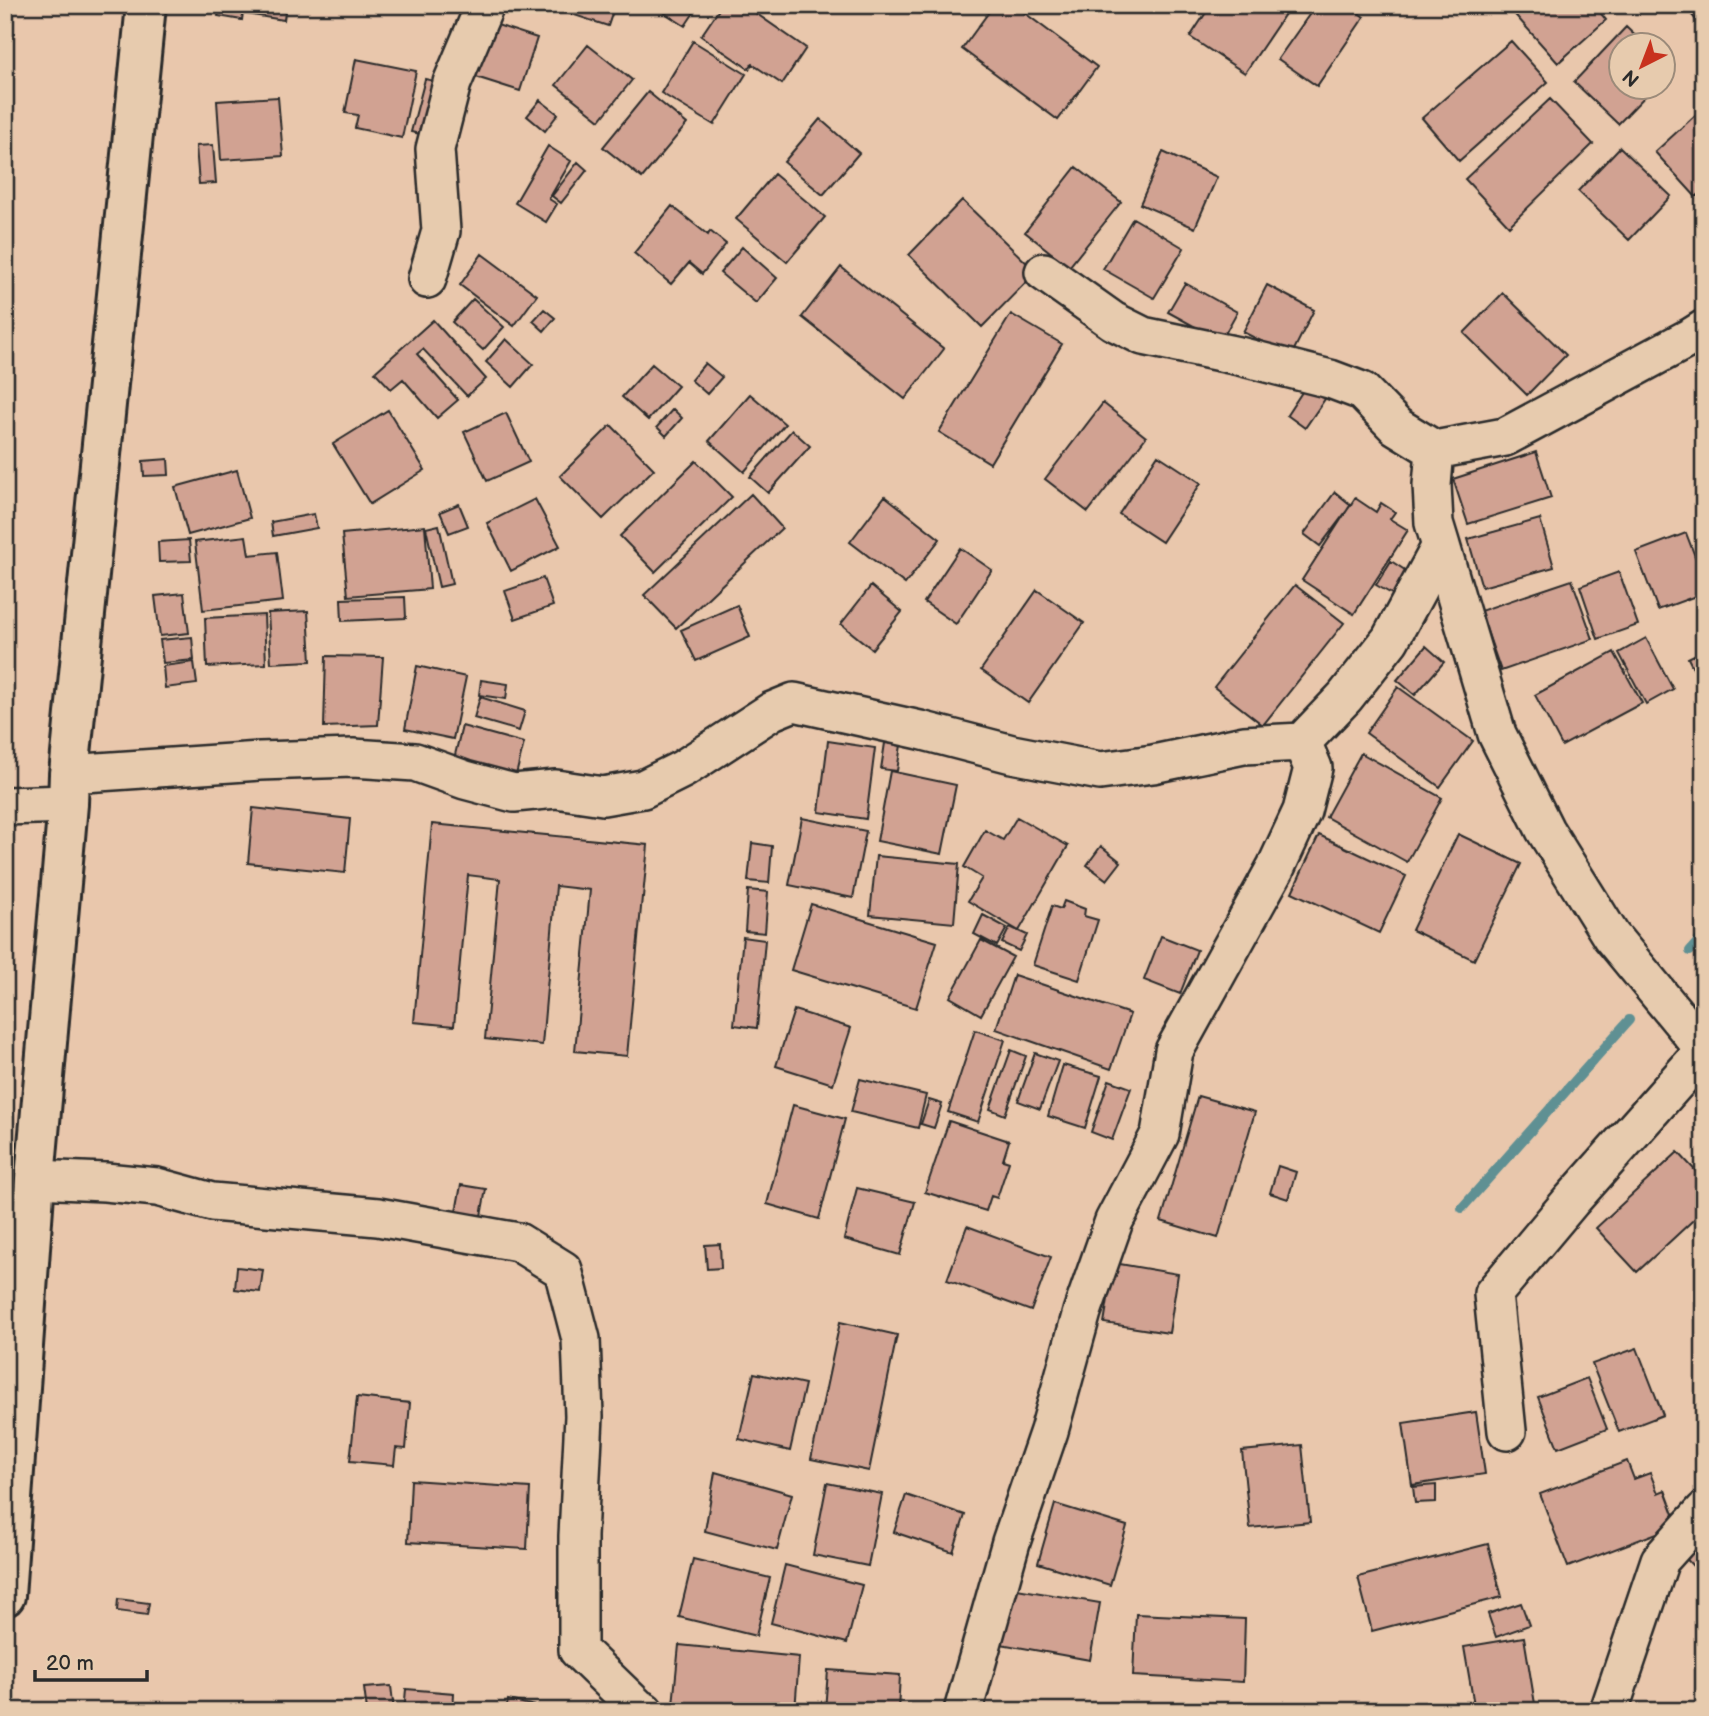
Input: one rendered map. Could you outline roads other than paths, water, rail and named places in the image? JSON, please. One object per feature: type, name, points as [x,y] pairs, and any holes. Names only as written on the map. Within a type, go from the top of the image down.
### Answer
[{"type":"main road","points":[[5,1596],[35,1179],[68,789],[146,5]]},
{"type":"street","points":[[427,279],[441,231],[435,149],[452,83],[485,5]]},
{"type":"street","points":[[1044,272],[1114,321],[1143,337],[1252,359],[1330,379],[1362,391],[1396,426],[1435,450],[1505,437],[1704,329]]},
{"type":"street","points":[[1435,450],[1434,523],[1497,734],[1545,830],[1611,936],[1704,1050],[1493,1294],[1507,1431]]},
{"type":"street","points":[[5,806],[68,789],[260,761],[353,758],[415,762],[465,780],[514,793],[556,789],[603,796],[643,789],[683,769],[772,711],[794,702],[1012,754],[1100,771],[1153,764],[1244,745],[1302,742],[1345,697],[1390,640],[1441,546]]},
{"type":"street","points":[[963,1711],[1011,1542],[1049,1431],[1082,1312],[1114,1221],[1160,1134],[1174,1051],[1276,867],[1302,811],[1313,768],[1302,742]]},
{"type":"street","points":[[35,1179],[157,1187],[212,1202],[378,1217],[518,1242],[563,1270],[582,1352],[584,1416],[578,1536],[578,1650],[644,1711]]},
{"type":"street","points":[[1609,1711],[1660,1560],[1704,1511]]},
{"type":"waterway","points":[[1690,951],[1704,935]]},
{"type":"waterway","points":[[1462,1208],[1629,1020]]}]
